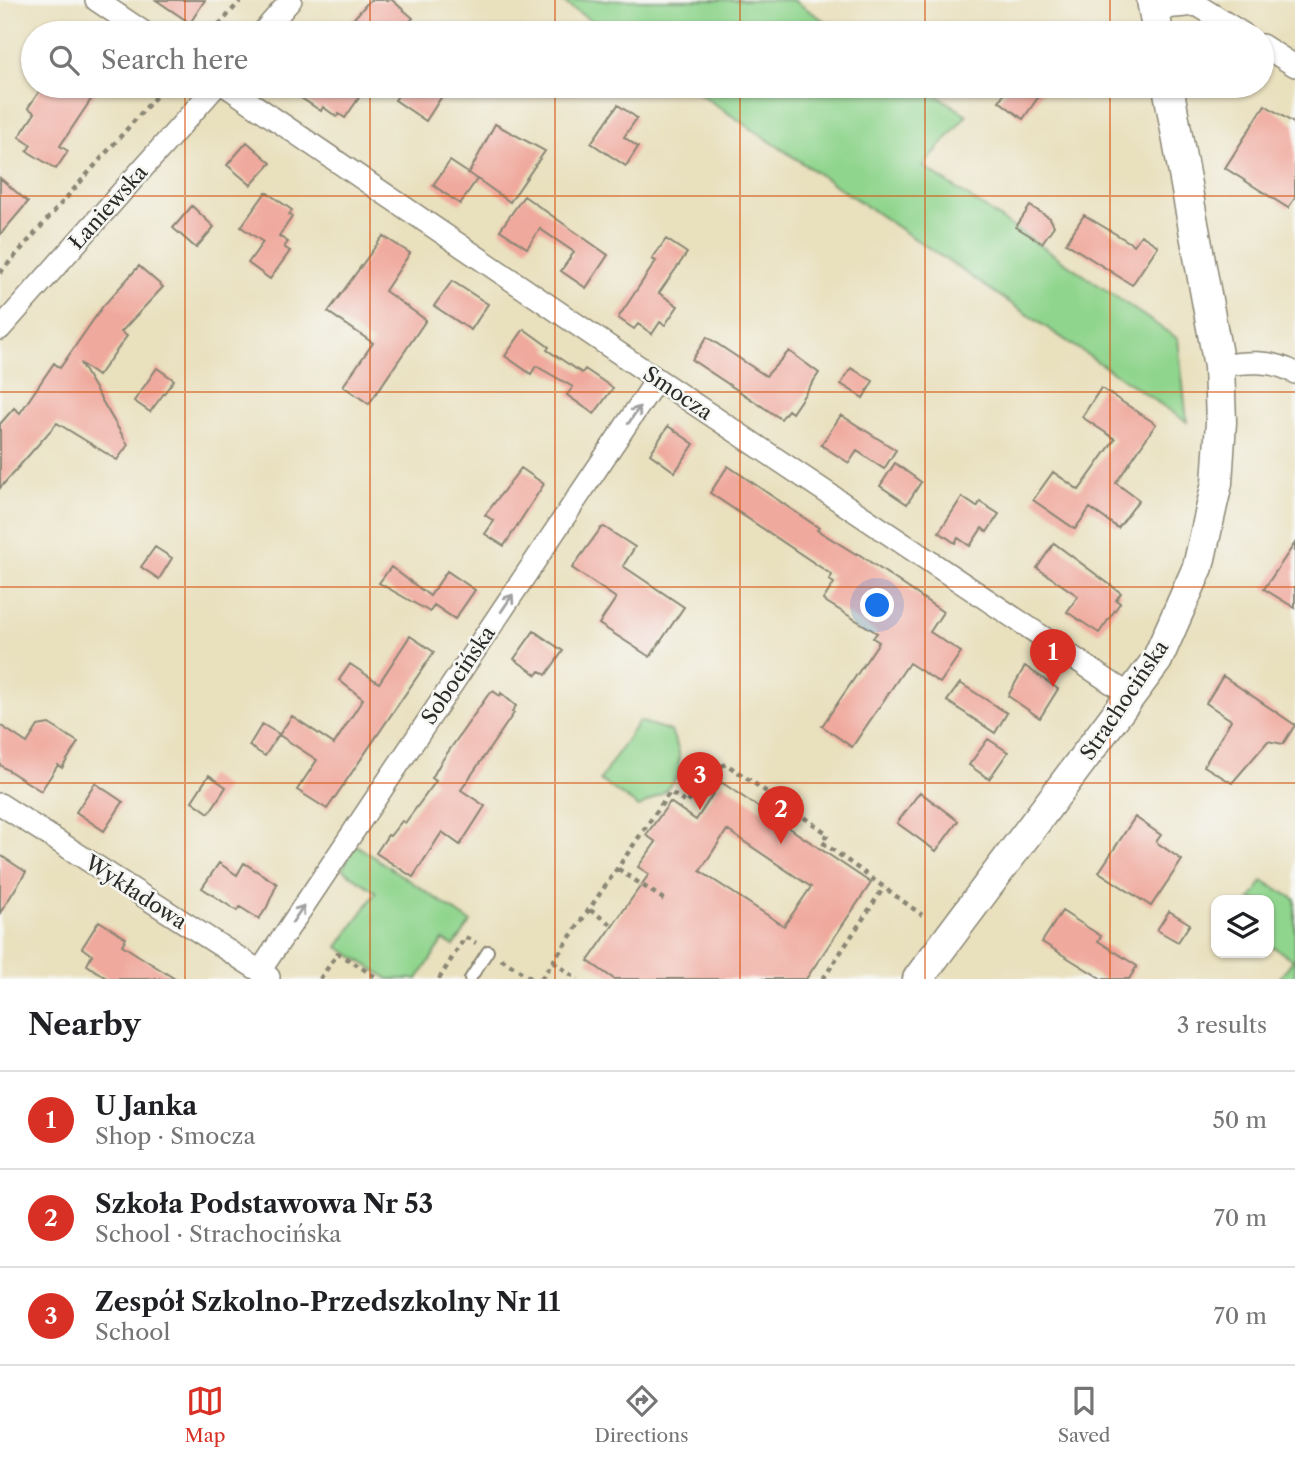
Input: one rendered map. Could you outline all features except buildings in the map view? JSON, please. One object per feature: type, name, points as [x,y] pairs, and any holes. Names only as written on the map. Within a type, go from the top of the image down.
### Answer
[{"type":"main road","name":"Strachocińska","points":[[918,979],[1157,660],[1198,567],[1217,483],[1221,422],[1219,366],[1170,98]]},
{"type":"street","points":[[96,0],[127,21]]},
{"type":"street","points":[[273,21],[291,0]]},
{"type":"street","points":[[1155,14],[1197,5],[1223,21]]},
{"type":"street","points":[[1274,53],[1295,66]]},
{"type":"street","name":"Łaniewska","points":[[0,329],[205,98]]},
{"type":"street","name":"Smocza","points":[[244,98],[1131,696]]},
{"type":"street","points":[[1219,366],[1247,361],[1283,366],[1295,373]]},
{"type":"street","name":"Sobocińska","points":[[266,975],[657,379]]},
{"type":"street","name":"Wykładowa","points":[[0,804],[266,975]]},
{"type":"lane","points":[[470,979],[488,951]]},
{"type":"path","points":[[223,21],[241,0]]},
{"type":"path","points":[[0,273],[154,98]]},
{"type":"path","points":[[541,979],[670,792],[687,804],[709,772],[726,765],[828,834],[822,842],[922,915]]},
{"type":"path","points":[[618,869],[665,900]]},
{"type":"path","points":[[823,979],[884,887]]},
{"type":"path","points":[[590,910],[612,925]]},
{"type":"path","points":[[320,979],[338,953],[379,979]]},
{"type":"path","points":[[553,962],[578,979]]},
{"type":"green space","points":[[560,0],[793,0],[825,21],[592,21]]},
{"type":"green space","points":[[706,98],[941,98],[967,115],[923,166],[1178,339],[1187,422]]},
{"type":"green space","points":[[639,721],[671,731],[679,752],[679,775],[663,793],[639,807],[600,780]]},
{"type":"green space","points":[[356,845],[471,922],[454,946],[443,940],[418,979],[389,979],[338,947],[376,892],[342,869]]},
{"type":"green space","points":[[1263,881],[1295,899],[1295,979],[1279,979],[1293,960],[1274,947],[1274,895],[1253,895]]},
{"type":"place","name":"U Janka","points":[[1053,687]]},
{"type":"place","name":"Zespół Szkolno-Przedszkolny Nr 11","points":[[700,810]]},
{"type":"place","name":"Szkoła Podstawowa Nr 53","points":[[781,844]]}]
